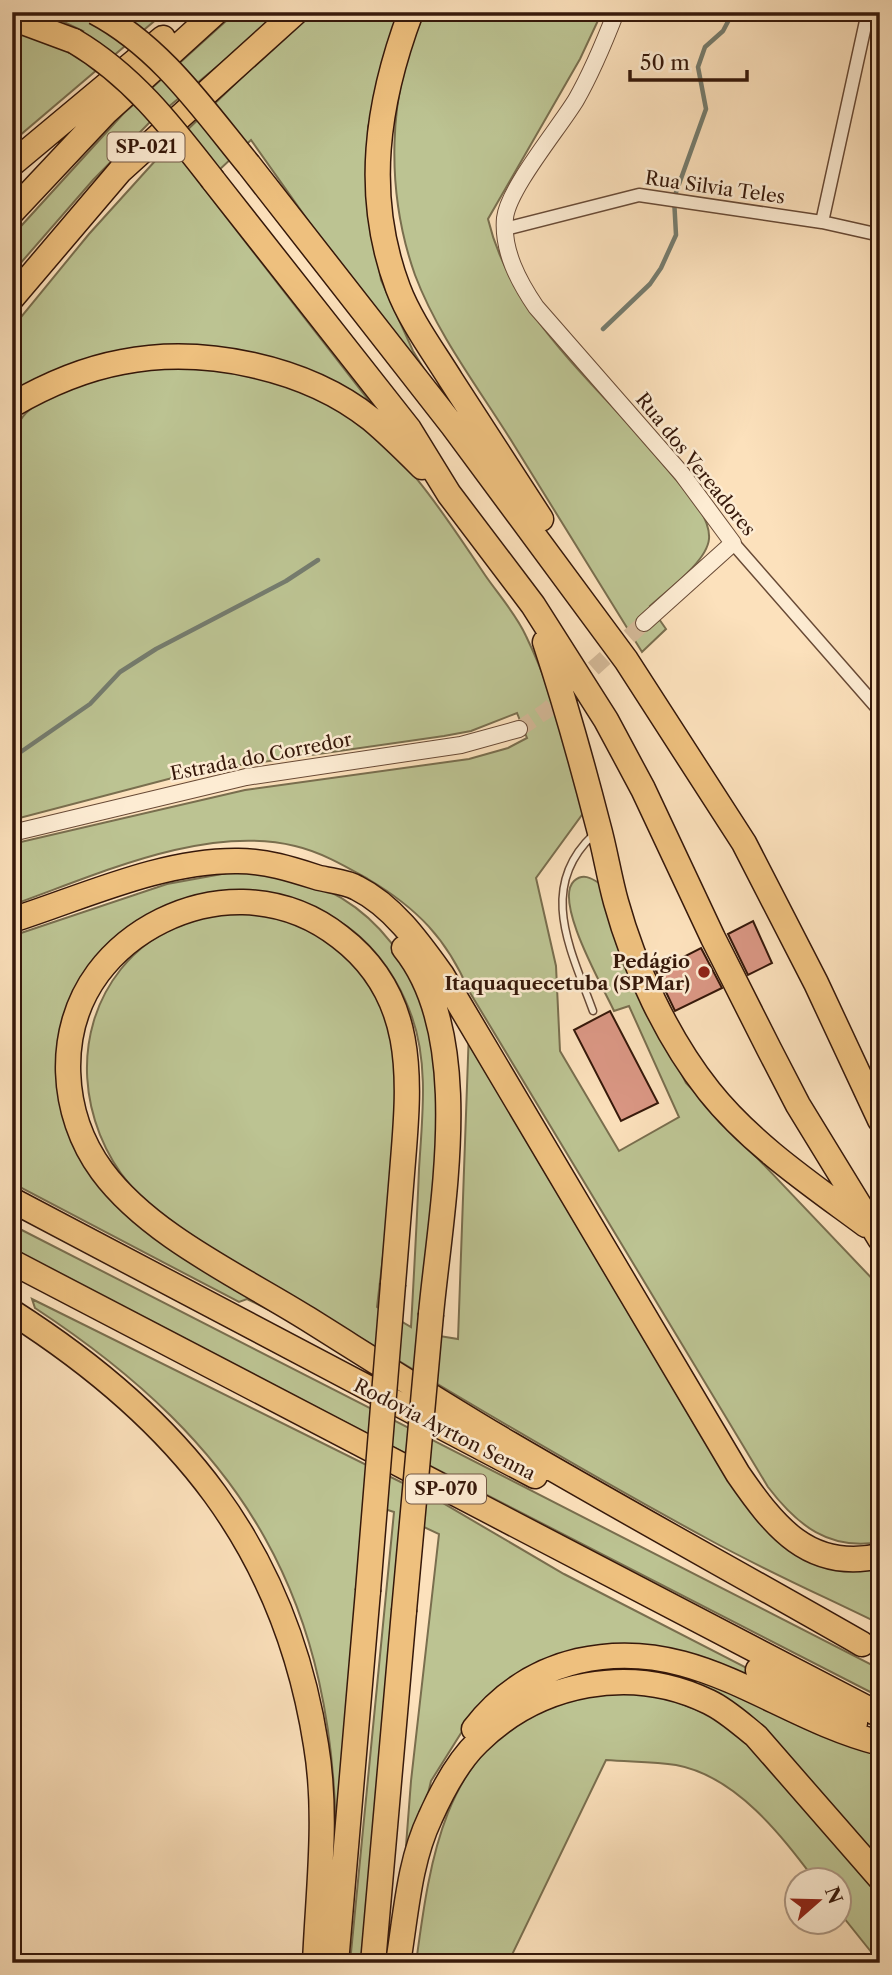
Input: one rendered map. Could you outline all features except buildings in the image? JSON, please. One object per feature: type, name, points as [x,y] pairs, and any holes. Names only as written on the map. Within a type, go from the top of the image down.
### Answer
[{"type":"highway","points":[[95,12],[132,35],[169,68],[453,426],[626,660],[744,843],[816,983],[880,1097]]},
{"type":"highway","points":[[12,164],[161,40],[202,12]]},
{"type":"highway","name":"SP-021","points":[[12,212],[106,112],[216,12]]},
{"type":"highway","name":"SP-021","points":[[12,298],[120,171],[296,12]]},
{"type":"highway","points":[[411,12],[390,74],[381,113],[377,151],[376,187],[383,235],[398,289],[426,340],[605,616],[626,660]]},
{"type":"highway","points":[[12,18],[74,41],[102,58],[148,99],[409,429],[449,494],[533,605],[612,731],[787,1082],[878,1236]]},
{"type":"highway","points":[[13,405],[43,389],[121,362],[201,359],[242,363],[294,378],[337,397],[370,418],[449,494]]},
{"type":"highway","points":[[533,605],[568,712],[629,943],[689,1062],[732,1116],[799,1175],[878,1236]]},
{"type":"highway","points":[[12,920],[156,873],[208,863],[266,863],[355,886],[377,900],[430,958],[731,1463],[765,1513],[787,1536],[814,1552],[843,1561],[880,1556]]},
{"type":"highway","points":[[317,878],[361,904],[391,932],[411,957],[427,985],[445,1048],[448,1124],[373,1963]]},
{"type":"highway","points":[[336,1963],[368,1591],[393,1284],[409,1085],[399,1021],[375,968],[329,928],[302,914],[257,903],[232,902],[180,914],[156,923],[121,947],[89,985],[80,1005],[68,1048],[67,1073],[77,1125],[102,1172],[140,1212],[192,1248],[509,1444],[871,1649]]},
{"type":"highway","points":[[816,983],[880,1120]]},
{"type":"highway","name":"Rodovia Ayrton Senna","points":[[12,1200],[365,1388],[871,1649]]},
{"type":"highway","name":"SP-070","points":[[12,1262],[880,1715]]},
{"type":"highway","points":[[12,1312],[118,1387],[176,1445],[217,1493],[243,1532],[269,1583],[290,1636],[317,1746],[321,1815],[315,1963]]},
{"type":"highway","points":[[576,1556],[662,1617],[880,1737]]},
{"type":"highway","points":[[445,1789],[457,1751],[484,1716],[504,1697],[526,1681],[558,1666],[594,1657],[634,1654],[662,1657],[696,1666],[845,1734],[880,1743]]},
{"type":"highway","points":[[398,1963],[416,1858],[429,1819],[458,1764],[478,1742],[533,1702],[563,1690],[593,1684],[623,1681],[654,1684],[710,1702],[756,1736],[880,1878]]},
{"type":"street","points":[[505,229],[509,204],[576,99],[601,53],[616,12]]},
{"type":"street","points":[[822,222],[868,12]]},
{"type":"street","name":"Rua Silvia Teles","points":[[505,229],[620,197],[655,195],[822,222],[880,235]]},
{"type":"street","name":"Rua dos Vereadores","points":[[505,229],[510,256],[520,283],[536,307],[682,474],[733,542],[880,711]]},
{"type":"street","points":[[865,232],[880,247]]},
{"type":"street","points":[[644,624],[733,542]]},
{"type":"street","name":"Estrada do Corredor","points":[[12,833],[247,777],[461,744],[519,729]]},
{"type":"lane","points":[[593,1011],[569,946],[561,908],[567,867],[579,848],[599,829]]},
{"type":"green space","points":[[43,12],[73,12],[91,22],[101,12],[165,12],[12,142],[12,20],[72,43],[83,31]]},
{"type":"green space","points":[[236,12],[283,12],[149,123],[93,180],[12,273],[12,236],[123,114]]},
{"type":"green space","points":[[310,12],[403,12],[368,127],[367,187],[381,280],[413,351],[454,418],[406,359],[251,140],[202,186],[380,415],[210,349],[12,396],[12,328],[89,234],[155,161]]},
{"type":"green space","points":[[425,12],[602,12],[580,59],[488,219],[511,279],[528,306],[567,357],[699,507],[709,531],[707,548],[694,566],[650,606],[666,629],[642,652],[447,341],[415,275],[399,211],[394,143],[403,75]]},
{"type":"green space","points":[[161,368],[209,370],[259,378],[306,392],[349,414],[390,449],[424,488],[517,620],[536,657],[553,700],[584,812],[536,878],[556,966],[560,1051],[619,1151],[679,1117],[629,1006],[614,1011],[582,945],[570,906],[569,891],[574,881],[587,877],[599,883],[617,945],[686,1083],[880,1287],[880,1542],[845,1543],[830,1539],[791,1513],[768,1487],[469,991],[451,956],[429,926],[401,901],[342,864],[295,846],[260,841],[188,847],[152,856],[12,905],[12,844],[245,790],[469,759],[508,748],[527,738],[517,713],[471,731],[444,736],[199,771],[12,820],[12,430],[26,413],[55,394],[90,381]]},
{"type":"green space","points":[[233,872],[288,876],[329,891],[357,909],[381,931],[401,956],[417,985],[429,1016],[442,1082],[427,1334],[458,1339],[469,1030],[736,1483],[764,1521],[801,1552],[838,1567],[880,1570],[880,1624],[729,1550],[508,1426],[190,1235],[147,1202],[130,1185],[113,1161],[100,1135],[91,1107],[87,1078],[88,1049],[94,1021],[105,994],[121,969],[149,942],[165,932],[183,923],[221,912],[260,911],[301,924],[339,947],[366,972],[386,1003],[399,1038],[402,1082],[377,1307],[411,1327],[423,1112],[421,1054],[405,999],[386,966],[361,938],[331,916],[313,908],[247,895],[188,905],[139,933],[102,976],[80,1029],[74,1087],[88,1145],[122,1200],[184,1251],[299,1325],[247,1299],[239,1302],[12,1183],[12,936],[167,884]]},
{"type":"green space","points":[[12,1225],[880,1669],[880,1697],[12,1251]]},
{"type":"green space","points":[[32,1299],[441,1502],[564,1574],[776,1683],[737,1672],[605,1650],[468,1722],[431,1781],[414,1855],[408,1868],[406,1846],[411,1781],[439,1534],[411,1521],[371,1963],[350,1963],[394,1512],[366,1503],[336,1854],[332,1763],[319,1681],[297,1606],[265,1538],[223,1474],[171,1416],[108,1361],[35,1308]]},
{"type":"green space","points":[[609,1662],[716,1677],[880,1757],[880,1865],[772,1743],[676,1680],[539,1683]]},
{"type":"green space","points":[[599,1692],[651,1692],[726,1721],[764,1756],[880,1892],[880,1963],[854,1930],[854,1867],[805,1867],[755,1810],[718,1781],[698,1771],[676,1765],[606,1760],[508,1963],[416,1963],[427,1889],[446,1817],[462,1784],[482,1754],[508,1729],[542,1710],[572,1697]]},
{"type":"waterway","points":[[603,329],[650,284],[661,268],[676,235],[674,198],[706,109],[698,67],[705,47],[723,31],[733,12]]},
{"type":"waterway","points":[[12,758],[90,704],[120,672],[156,649],[286,581],[318,560]]},
{"type":"tunnel","points":[[519,729],[546,711],[644,623]]},
{"type":"place","name":"Pedágio Itaquaquecetuba (SPMar)","points":[[704,972]]}]
